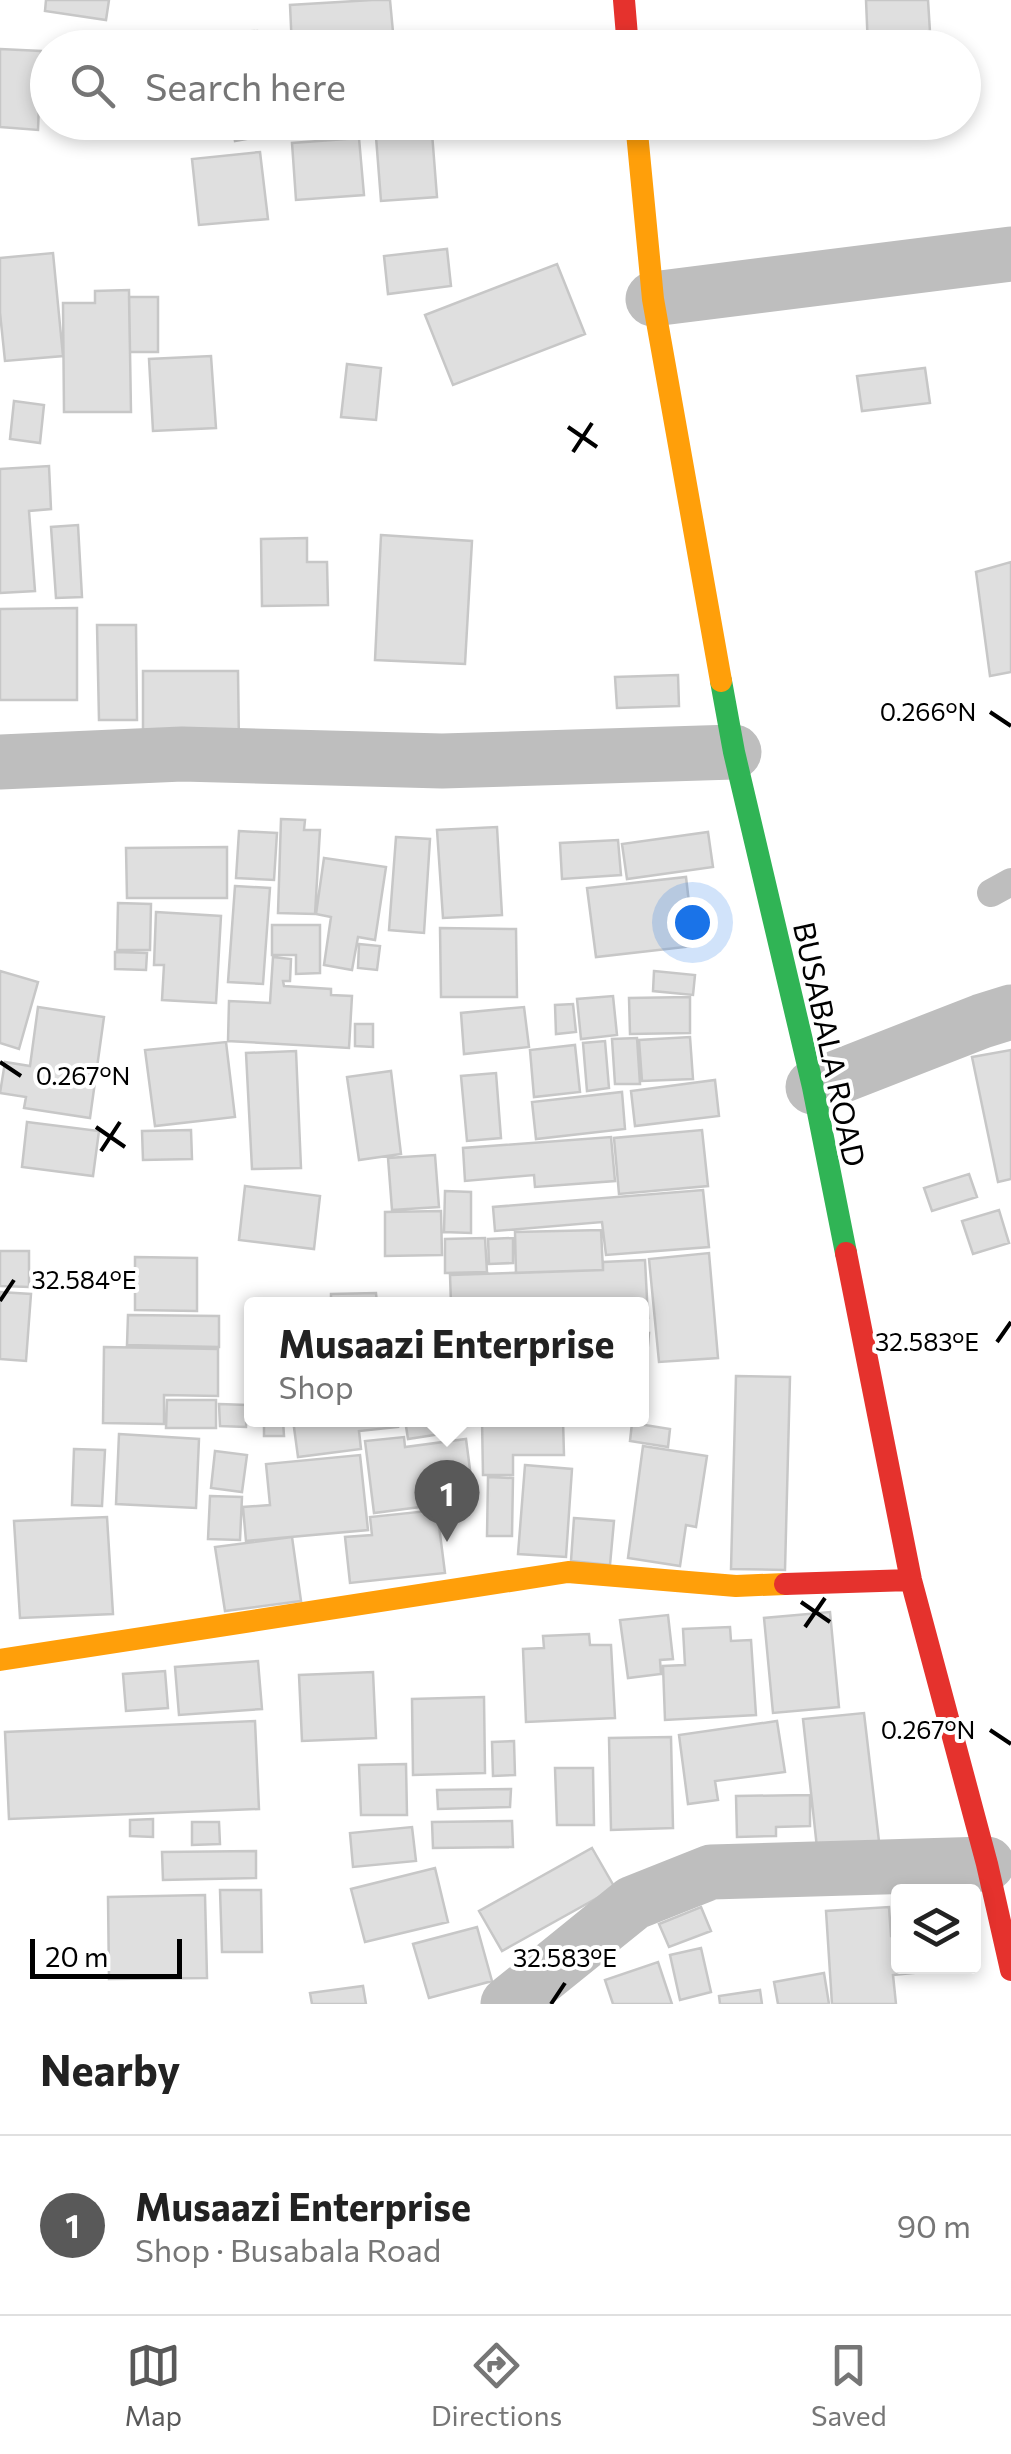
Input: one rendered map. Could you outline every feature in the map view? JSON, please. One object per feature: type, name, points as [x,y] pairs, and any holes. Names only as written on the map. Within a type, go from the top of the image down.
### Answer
[{"type":"street","points":[[624,0],[626,30]]},
{"type":"street","name":"BUSABALA ROAD","points":[[638,140],[654,298],[734,752],[812,1087],[911,1580],[987,1864],[1011,1970]]},
{"type":"street","points":[[654,298],[1011,254]]},
{"type":"street","points":[[0,762],[182,754],[442,761],[734,752]]},
{"type":"street","points":[[812,1087],[1011,1012]]},
{"type":"street","points":[[0,1660],[568,1572],[736,1586],[911,1580]]},
{"type":"street","points":[[508,2004],[632,1902],[711,1872],[987,1864]]},
{"type":"building","points":[[46,0],[109,0],[106,20],[45,11]]},
{"type":"building","points":[[390,0],[393,30],[291,30],[290,5]]},
{"type":"building","points":[[866,0],[928,0],[930,30],[867,30]]},
{"type":"building","points":[[0,49],[30,50],[30,129],[0,127]]},
{"type":"building","points":[[359,140],[364,195],[296,200],[292,143]]},
{"type":"building","points":[[376,140],[433,140],[437,197],[381,201]]},
{"type":"building","points":[[260,152],[268,219],[199,225],[192,159]]},
{"type":"building","points":[[447,249],[451,286],[388,294],[384,256]]},
{"type":"building","points":[[53,253],[63,356],[5,361],[0,258]]},
{"type":"building","points":[[557,264],[585,334],[453,385],[425,315]]},
{"type":"building","points":[[129,290],[131,412],[64,412],[63,303],[95,303],[95,291]]},
{"type":"building","points":[[129,297],[158,297],[158,352],[130,352]]},
{"type":"building","points":[[211,356],[216,428],[153,431],[149,359]]},
{"type":"building","points":[[347,364],[381,368],[376,420],[341,417]]},
{"type":"building","points":[[925,368],[930,403],[862,411],[857,376]]},
{"type":"building","points":[[14,401],[44,405],[40,443],[10,439]]},
{"type":"building","points":[[49,466],[51,509],[29,511],[35,591],[0,593],[0,469]]},
{"type":"building","points":[[78,525],[82,597],[56,598],[51,527]]},
{"type":"building","points":[[381,535],[472,541],[465,664],[375,660]]},
{"type":"building","points":[[307,538],[307,562],[327,562],[328,605],[262,606],[261,539]]},
{"type":"building","points":[[1011,562],[1011,672],[990,676],[976,572]]},
{"type":"building","points":[[77,608],[77,700],[0,700],[0,609]]},
{"type":"building","points":[[97,625],[136,625],[137,720],[99,720]]},
{"type":"building","points":[[143,671],[238,671],[239,746],[143,747]]},
{"type":"building","points":[[678,675],[679,706],[617,708],[615,677]]},
{"type":"building","points":[[281,819],[305,820],[304,830],[320,830],[315,914],[278,913]]},
{"type":"building","points":[[497,827],[502,915],[443,918],[437,830]]},
{"type":"building","points":[[239,831],[277,833],[274,880],[236,878]]},
{"type":"building","points":[[708,832],[713,867],[627,879],[622,844]]},
{"type":"building","points":[[396,837],[430,839],[424,933],[389,930]]},
{"type":"building","points":[[618,840],[621,875],[562,879],[560,843]]},
{"type":"building","points":[[227,847],[227,898],[127,898],[126,848]]},
{"type":"building","points":[[324,858],[386,867],[375,940],[358,937],[352,970],[324,965],[331,917],[316,914]]},
{"type":"building","points":[[686,877],[694,946],[596,957],[587,888]]},
{"type":"building","points":[[235,886],[270,888],[263,984],[228,982]]},
{"type":"building","points":[[118,903],[151,904],[150,950],[117,950]]},
{"type":"building","points":[[156,912],[221,916],[216,1003],[162,1000],[164,965],[154,965]]},
{"type":"building","points":[[272,925],[320,925],[320,973],[296,974],[296,955],[272,955]]},
{"type":"building","points":[[440,928],[516,929],[517,997],[441,997]]},
{"type":"building","points":[[359,944],[380,946],[377,970],[358,968]]},
{"type":"building","points":[[115,952],[147,953],[146,970],[115,969]]},
{"type":"building","points":[[273,957],[291,959],[290,981],[283,981],[284,986],[331,989],[331,995],[352,996],[349,1048],[228,1041],[229,1001],[270,1003]]},
{"type":"building","points":[[0,971],[38,982],[19,1049],[0,1043]]},
{"type":"building","points":[[654,971],[695,975],[693,995],[653,991]]},
{"type":"building","points":[[613,996],[617,1035],[581,1039],[577,999]]},
{"type":"building","points":[[690,997],[690,1033],[630,1034],[629,998]]},
{"type":"building","points":[[573,1004],[576,1032],[556,1034],[555,1005]]},
{"type":"building","points":[[38,1007],[104,1017],[90,1118],[24,1108],[26,1097],[0,1093],[5,1062],[30,1066]]},
{"type":"building","points":[[524,1007],[529,1047],[464,1054],[461,1013]]},
{"type":"building","points":[[355,1024],[373,1024],[373,1047],[355,1046]]},
{"type":"building","points":[[690,1037],[693,1079],[642,1081],[639,1040]]},
{"type":"building","points":[[637,1038],[640,1084],[615,1084],[612,1039]]},
{"type":"building","points":[[605,1041],[609,1088],[587,1091],[583,1043]]},
{"type":"building","points":[[226,1042],[235,1117],[155,1126],[145,1050]]},
{"type":"building","points":[[575,1045],[580,1092],[534,1097],[530,1050]]},
{"type":"building","points":[[1011,1050],[1011,1179],[998,1182],[972,1057]]},
{"type":"building","points":[[296,1051],[301,1168],[252,1169],[246,1053]]},
{"type":"building","points":[[391,1071],[401,1154],[359,1160],[347,1077]]},
{"type":"building","points":[[496,1073],[501,1138],[467,1141],[461,1076]]},
{"type":"building","points":[[715,1080],[719,1116],[635,1126],[631,1091]]},
{"type":"building","points":[[622,1092],[625,1129],[536,1139],[532,1102]]},
{"type":"building","points":[[27,1122],[99,1131],[93,1176],[22,1167]]},
{"type":"building","points":[[191,1130],[192,1159],[143,1160],[142,1131]]},
{"type":"building","points":[[702,1130],[708,1186],[619,1194],[614,1138]]},
{"type":"building","points":[[611,1137],[615,1181],[535,1187],[534,1175],[465,1181],[463,1148]]},
{"type":"building","points":[[435,1155],[439,1207],[392,1210],[388,1158]]},
{"type":"building","points":[[969,1174],[977,1197],[932,1211],[924,1188]]},
{"type":"building","points":[[245,1186],[320,1196],[314,1249],[239,1240]]},
{"type":"building","points":[[703,1190],[709,1247],[606,1255],[602,1222],[495,1231],[493,1207]]},
{"type":"building","points":[[445,1191],[471,1192],[471,1233],[444,1232]]},
{"type":"building","points":[[999,1210],[1009,1243],[973,1254],[962,1221]]},
{"type":"building","points":[[441,1211],[442,1255],[385,1256],[385,1212]]},
{"type":"building","points":[[601,1230],[603,1270],[516,1273],[515,1232]]},
{"type":"building","points":[[485,1238],[487,1272],[445,1273],[445,1239]]},
{"type":"building","points":[[513,1238],[513,1263],[489,1264],[488,1239]]},
{"type":"building","points":[[0,1251],[29,1251],[29,1287],[0,1286]]},
{"type":"building","points":[[709,1253],[718,1358],[659,1362],[649,1259]]},
{"type":"building","points":[[135,1257],[197,1258],[197,1311],[135,1310]]},
{"type":"building","points":[[645,1260],[647,1297],[451,1297],[450,1275],[603,1270],[603,1262]]},
{"type":"building","points":[[0,1292],[31,1294],[26,1361],[0,1359]]},
{"type":"building","points":[[376,1293],[376,1297],[331,1297]]},
{"type":"building","points":[[128,1315],[219,1316],[219,1347],[127,1345]]},
{"type":"building","points":[[104,1347],[218,1349],[218,1396],[164,1395],[164,1424],[103,1423]]},
{"type":"building","points":[[736,1376],[790,1377],[785,1570],[731,1569]]},
{"type":"building","points":[[167,1400],[216,1400],[216,1428],[166,1428]]},
{"type":"building","points":[[219,1404],[244,1405],[244,1427],[220,1426]]},
{"type":"building","points":[[264,1427],[283,1427],[284,1436],[264,1436]]},
{"type":"building","points":[[294,1427],[398,1427],[359,1431],[361,1449],[298,1457]]},
{"type":"building","points":[[406,1427],[440,1427],[441,1434],[408,1439]]},
{"type":"building","points":[[482,1427],[563,1427],[564,1455],[513,1455],[513,1475],[483,1475]]},
{"type":"building","points":[[632,1427],[670,1429],[668,1447],[630,1441]]},
{"type":"building","points":[[119,1434],[199,1439],[196,1508],[116,1504]]},
{"type":"building","points":[[404,1437],[405,1447],[466,1439],[474,1500],[374,1513],[365,1441]]},
{"type":"building","points":[[643,1446],[707,1456],[696,1527],[686,1525],[680,1566],[628,1558]]},
{"type":"building","points":[[74,1449],[105,1450],[102,1506],[72,1505]]},
{"type":"building","points":[[215,1451],[247,1455],[242,1492],[211,1488]]},
{"type":"building","points":[[360,1455],[368,1530],[246,1541],[243,1507],[270,1505],[266,1464]]},
{"type":"building","points":[[525,1465],[572,1469],[566,1557],[518,1554]]},
{"type":"building","points":[[488,1477],[513,1478],[512,1536],[487,1536]]},
{"type":"building","points":[[210,1496],[242,1497],[240,1540],[208,1539]]},
{"type":"building","points":[[437,1510],[445,1573],[350,1583],[345,1537],[372,1535],[370,1517]]},
{"type":"building","points":[[107,1517],[113,1614],[20,1618],[14,1521]]},
{"type":"building","points":[[574,1518],[614,1521],[610,1565],[571,1561]]},
{"type":"building","points":[[292,1537],[301,1601],[225,1611],[215,1547]]},
{"type":"building","points":[[830,1612],[839,1707],[773,1713],[764,1618]]},
{"type":"building","points":[[668,1615],[673,1659],[660,1660],[661,1674],[628,1678],[620,1620]]},
{"type":"building","points":[[730,1627],[731,1641],[751,1640],[756,1715],[665,1720],[663,1666],[685,1665],[683,1629]]},
{"type":"building","points":[[589,1634],[590,1645],[611,1645],[615,1718],[526,1722],[523,1649],[544,1648],[543,1636]]},
{"type":"building","points":[[258,1661],[262,1709],[179,1715],[175,1667]]},
{"type":"building","points":[[165,1671],[168,1708],[126,1711],[123,1674]]},
{"type":"building","points":[[373,1672],[376,1738],[302,1741],[299,1675]]},
{"type":"building","points":[[484,1697],[485,1773],[413,1775],[412,1699]]},
{"type":"building","points":[[864,1713],[880,1850],[818,1857],[803,1719]]},
{"type":"building","points":[[255,1721],[259,1809],[9,1819],[5,1732]]},
{"type":"building","points":[[777,1721],[785,1772],[715,1781],[718,1800],[688,1804],[679,1735]]},
{"type":"building","points":[[671,1737],[673,1828],[611,1830],[609,1738]]},
{"type":"building","points":[[514,1741],[515,1775],[493,1776],[492,1742]]},
{"type":"building","points":[[406,1764],[407,1815],[361,1815],[359,1765]]},
{"type":"building","points":[[555,1768],[593,1768],[594,1825],[557,1825]]},
{"type":"building","points":[[511,1789],[510,1807],[438,1809],[437,1790]]},
{"type":"building","points":[[810,1795],[810,1826],[776,1827],[776,1836],[737,1837],[736,1796]]},
{"type":"building","points":[[153,1819],[153,1837],[130,1836],[130,1820]]},
{"type":"building","points":[[512,1821],[513,1847],[433,1848],[432,1822]]},
{"type":"building","points":[[192,1822],[219,1822],[220,1844],[192,1845]]},
{"type":"building","points":[[412,1827],[416,1861],[353,1867],[350,1833]]},
{"type":"building","points":[[592,1848],[615,1888],[502,1951],[479,1911]]},
{"type":"building","points":[[256,1851],[256,1878],[163,1880],[162,1852]]},
{"type":"building","points":[[435,1868],[448,1922],[365,1942],[351,1889]]},
{"type":"building","points":[[220,1890],[261,1890],[262,1952],[222,1952]]},
{"type":"building","points":[[205,1895],[207,1978],[109,1979],[108,1897]]},
{"type":"building","points":[[701,1907],[711,1931],[669,1947],[659,1924]]},
{"type":"building","points":[[889,1907],[891,1974],[904,1974],[893,1975],[896,2004],[832,2004],[826,1911]]},
{"type":"building","points":[[477,1927],[492,1981],[429,1998],[413,1944]]},
{"type":"building","points":[[701,1948],[711,1992],[680,2000],[670,1955]]},
{"type":"building","points":[[658,1962],[672,2004],[613,2004],[605,1980]]},
{"type":"building","points":[[824,1973],[829,2004],[778,2004],[774,1982]]},
{"type":"building","points":[[363,1986],[366,2004],[312,2004],[310,1993]]},
{"type":"building","points":[[760,1990],[762,2004],[720,2004],[719,1996]]},
{"type":"traffic: fast","points":[[721,681],[734,752],[813,1087],[846,1253]]},
{"type":"traffic: slow","points":[[638,140],[653,299],[721,681]]},
{"type":"traffic: slow","points":[[0,1660],[568,1572],[736,1586],[785,1584]]},
{"type":"traffic: jam","points":[[624,0],[626,30]]},
{"type":"traffic: jam","points":[[846,1253],[911,1580],[987,1864],[1011,1970]]},
{"type":"traffic: jam","points":[[785,1584],[911,1580]]},
{"type":"place","name":"Musaazi Enterprise","points":[[447,1542]]}]
